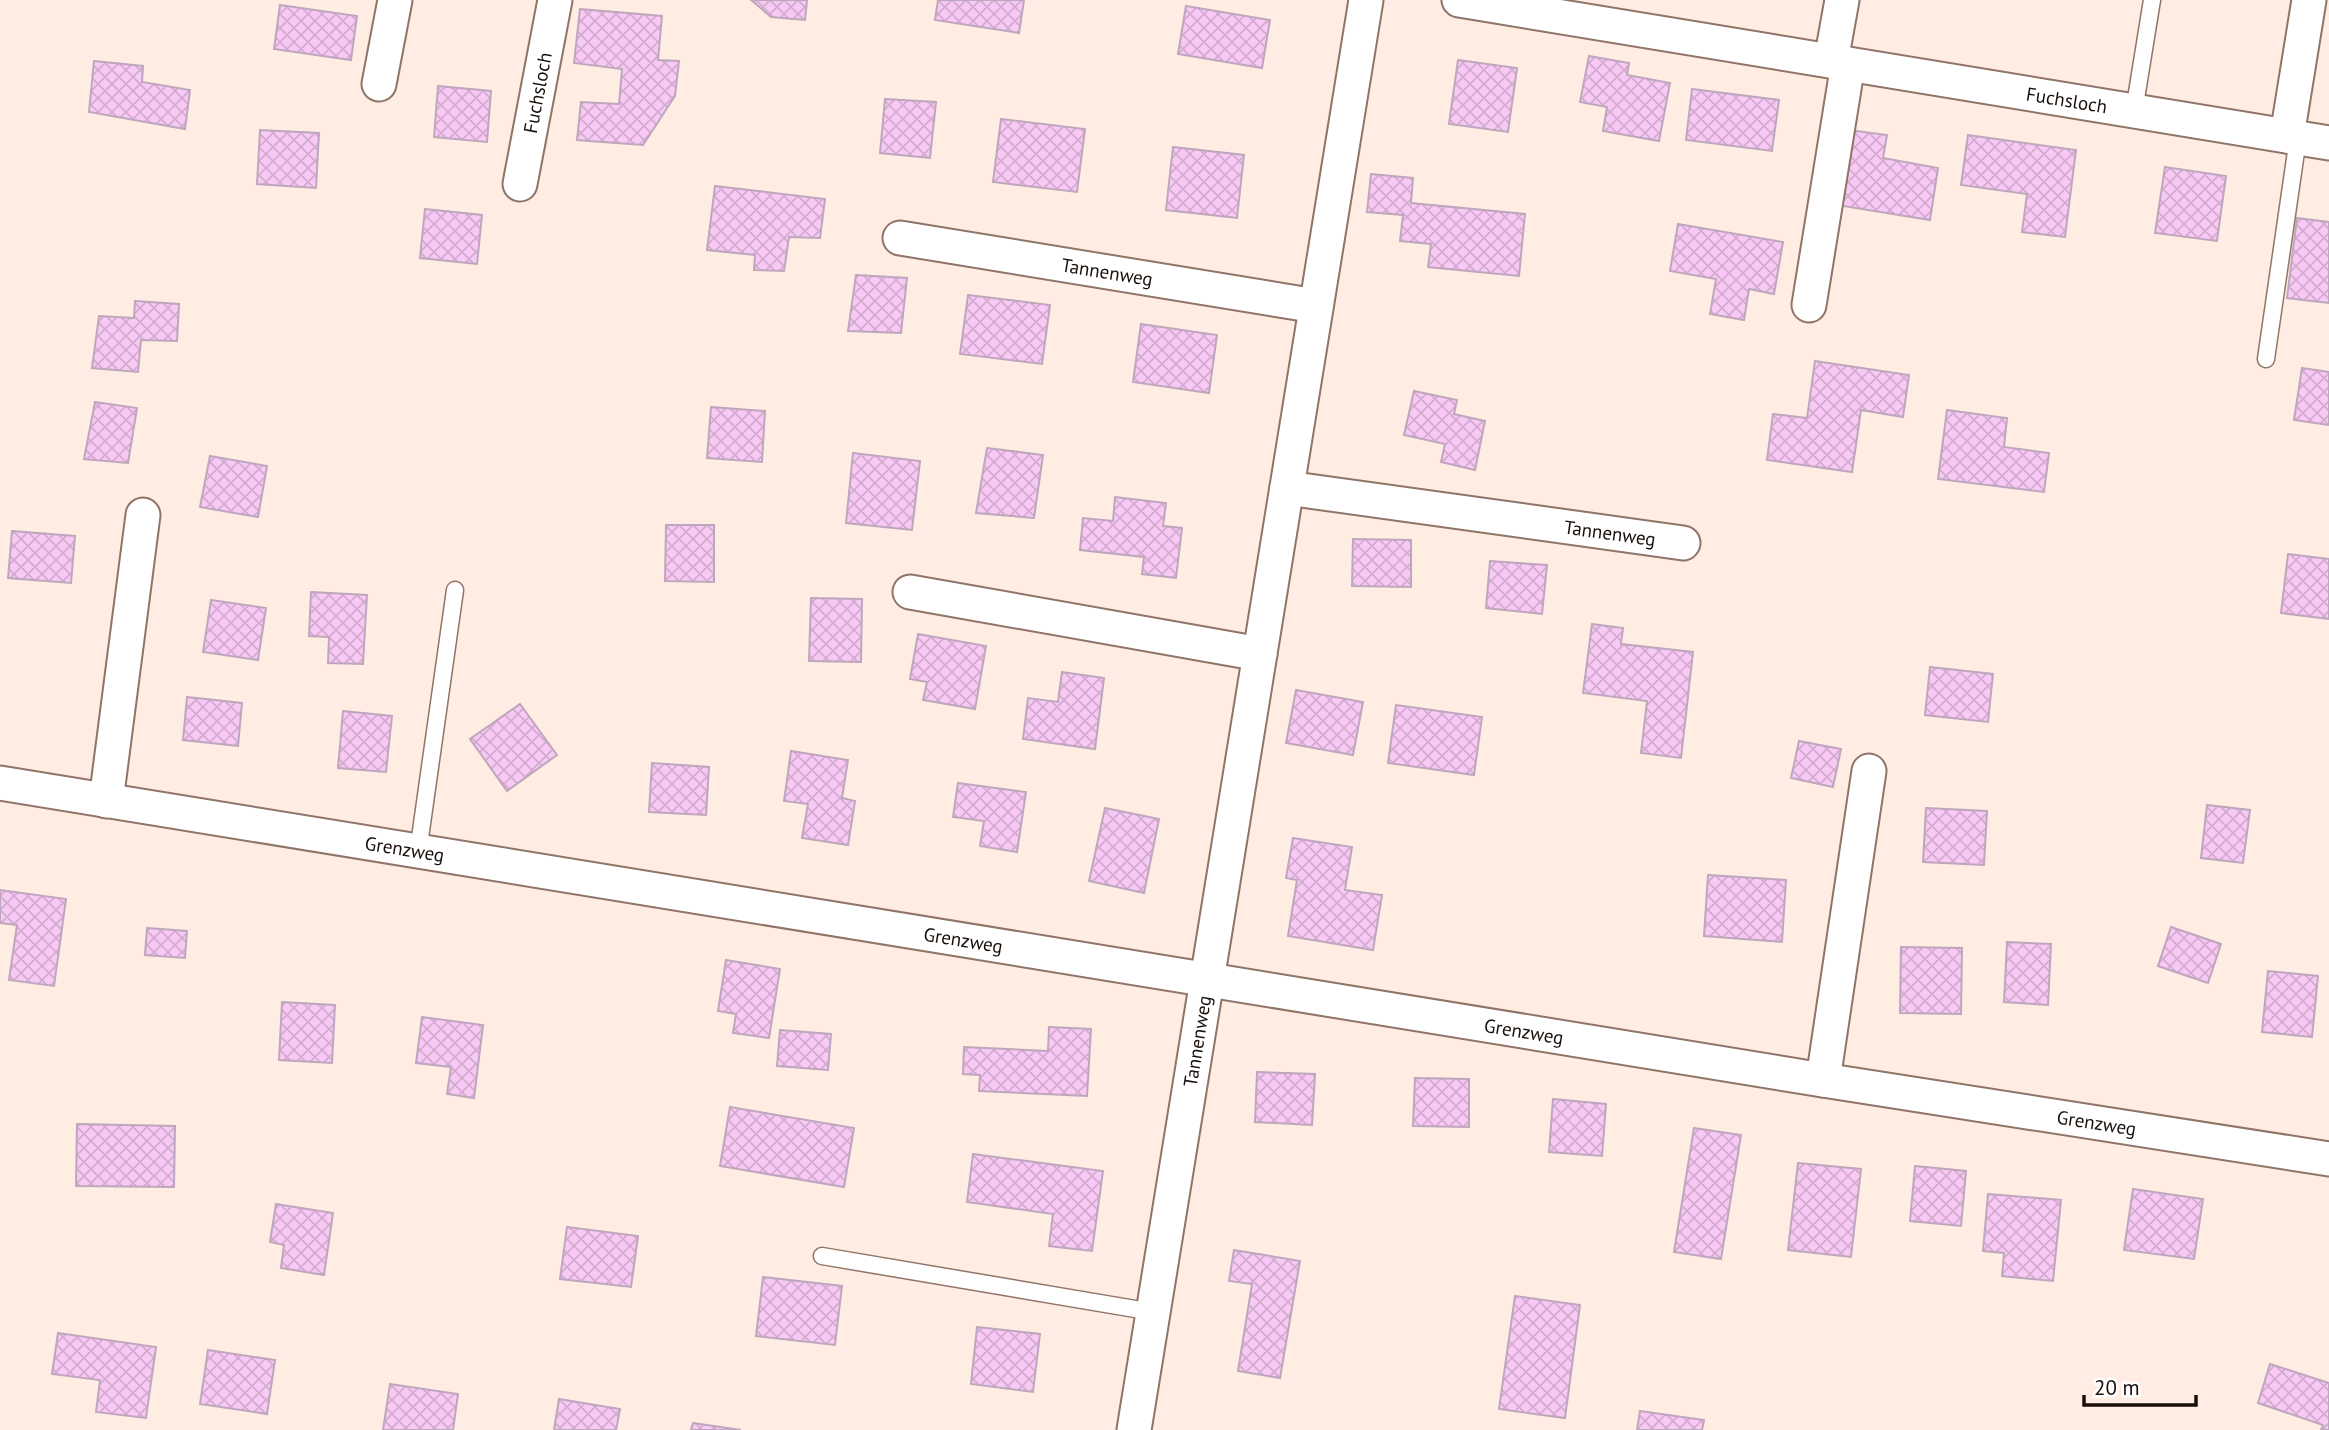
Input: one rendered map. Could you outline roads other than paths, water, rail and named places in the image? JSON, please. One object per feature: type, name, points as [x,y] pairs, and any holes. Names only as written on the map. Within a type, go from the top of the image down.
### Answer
[{"type":"street","points":[[379,84],[395,0]]},
{"type":"street","name":"Fuchsloch","points":[[520,184],[555,0]]},
{"type":"street","name":"Tannenweg","points":[[1134,1430],[1366,0]]},
{"type":"street","name":"Fuchsloch","points":[[1459,0],[2305,139]]},
{"type":"street","points":[[1809,305],[1839,63],[1842,0]]},
{"type":"street","points":[[2305,139],[2309,0]]},
{"type":"street","name":"Tannenweg","points":[[900,238],[1316,306]]},
{"type":"street","name":"Tannenweg","points":[[1287,488],[1683,542]]},
{"type":"street","points":[[106,801],[142,515]]},
{"type":"street","points":[[910,592],[1260,654]]},
{"type":"street","points":[[1823,1080],[1869,771]]},
{"type":"street","name":"Grenzweg","points":[[0,783],[1823,1080],[2329,1159]]},
{"type":"lane","points":[[2134,111],[2152,0]]},
{"type":"lane","points":[[2266,359],[2305,139]]},
{"type":"lane","points":[[418,852],[455,590]]},
{"type":"lane","points":[[822,1256],[1153,1312]]}]
